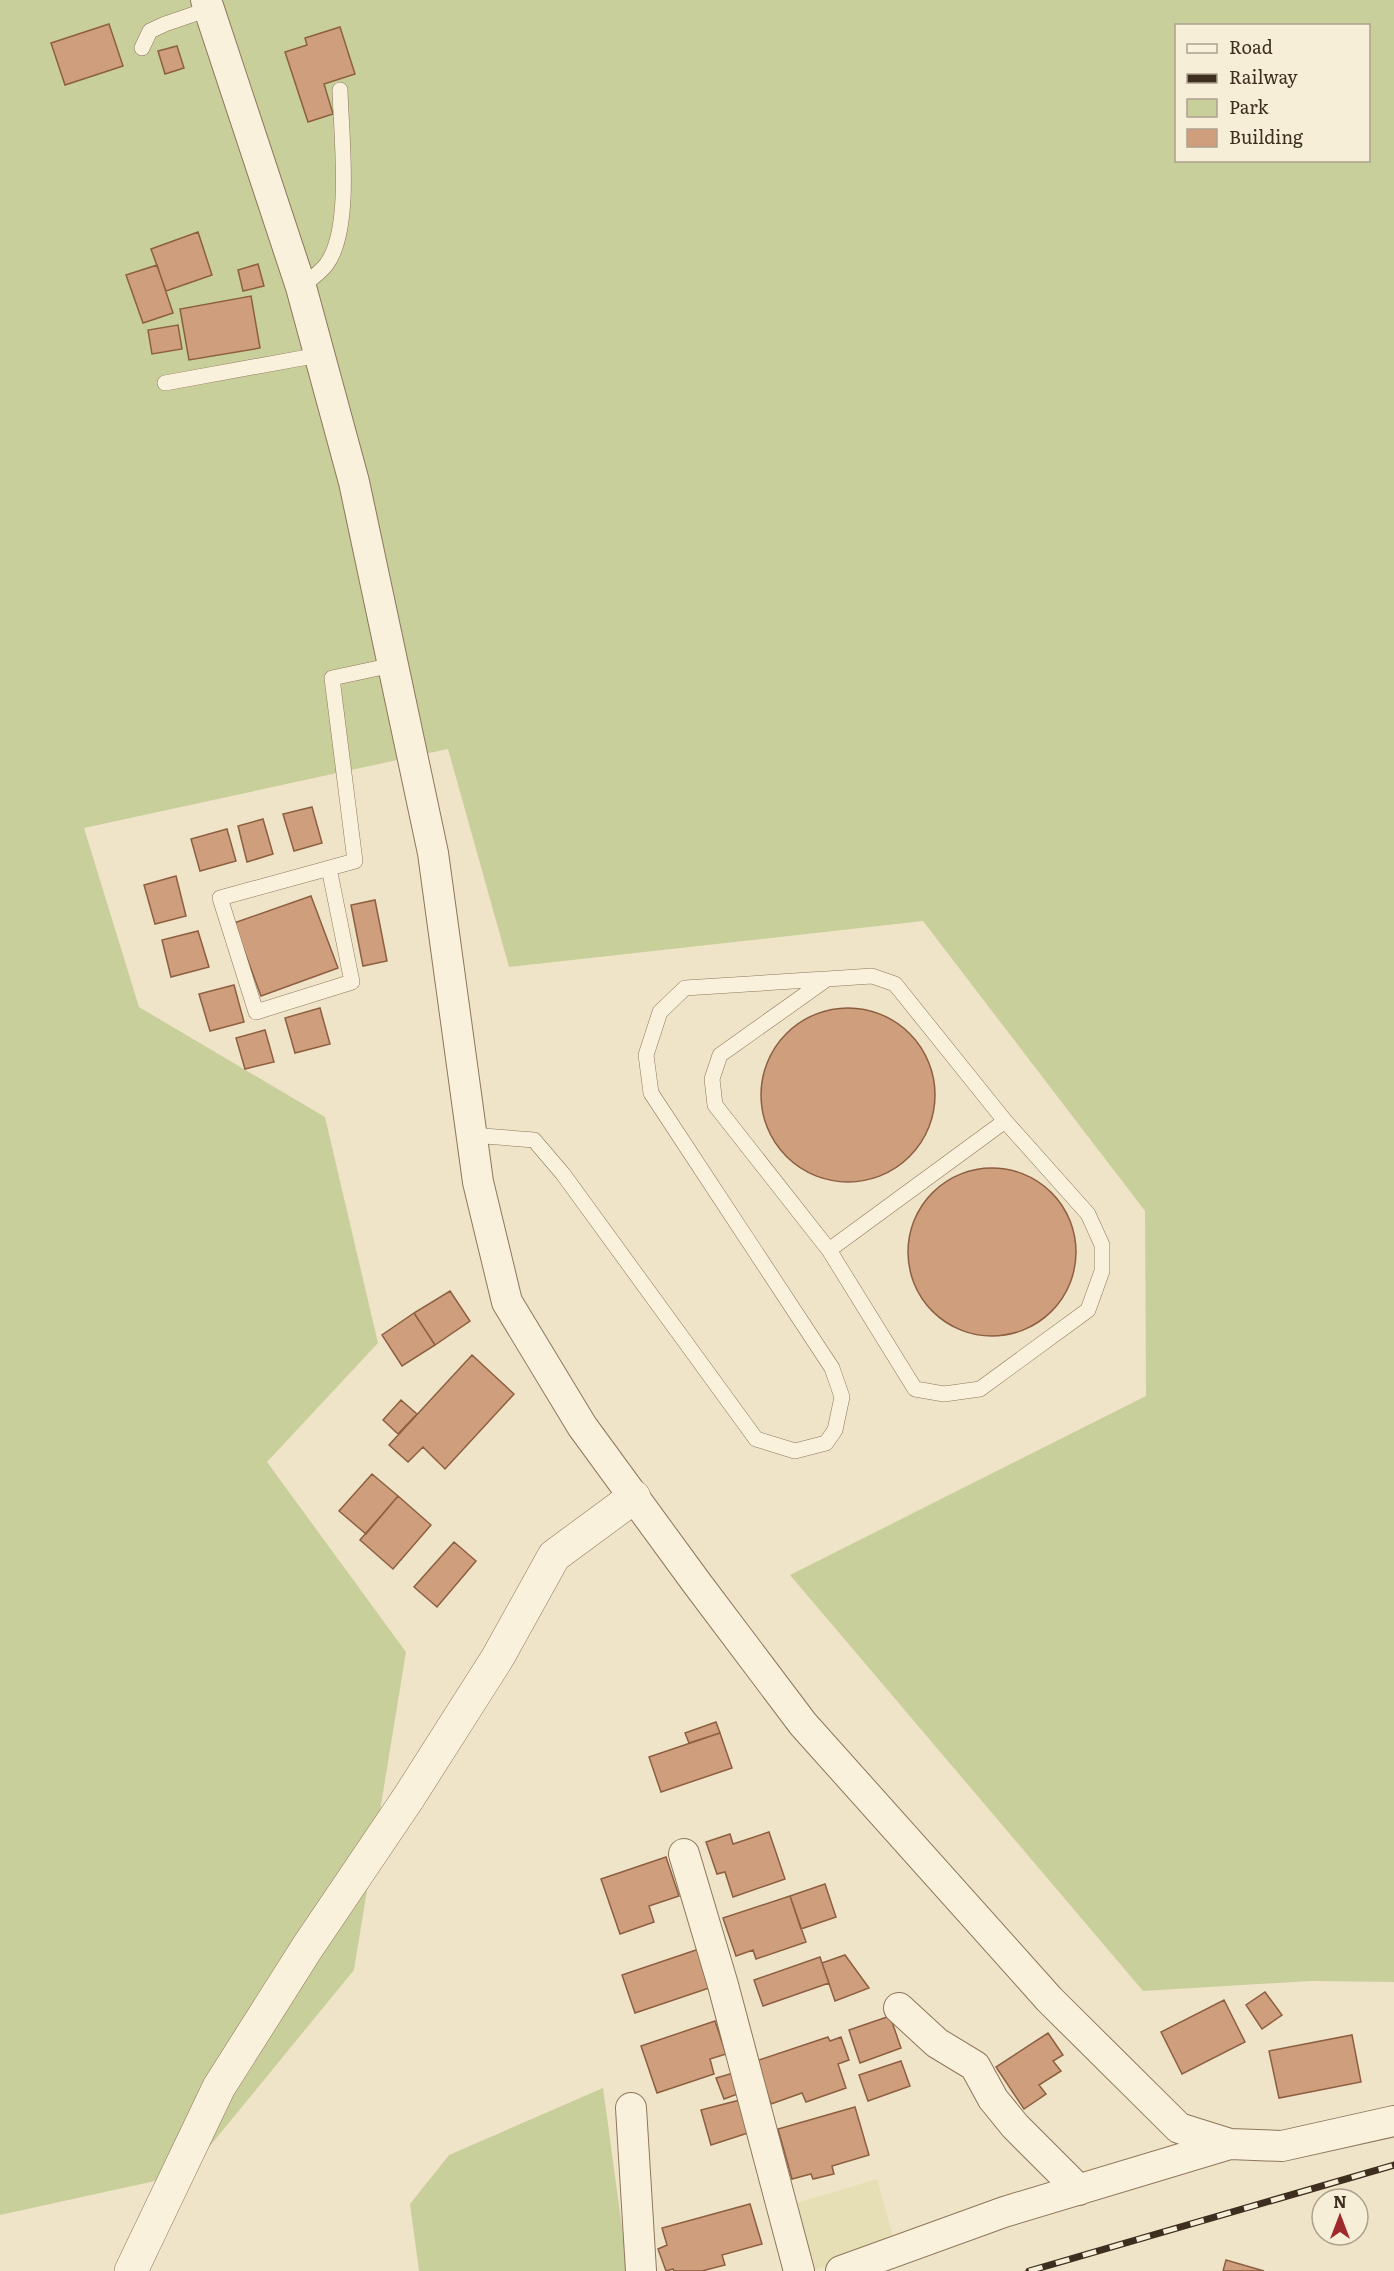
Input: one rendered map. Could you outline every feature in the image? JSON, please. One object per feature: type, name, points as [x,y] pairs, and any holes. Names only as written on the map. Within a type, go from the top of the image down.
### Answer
[{"type":"street","points":[[207,4],[301,287],[354,482],[433,853],[478,1182],[507,1302],[582,1426],[803,1724],[1049,1999],[1179,2128],[1230,2144],[1282,2146],[1394,2121]]},
{"type":"street","points":[[131,2271],[219,2087],[307,1948],[409,1797],[498,1657],[554,1556],[634,1497]]},
{"type":"street","points":[[684,1854],[726,1996],[799,2271]]},
{"type":"street","points":[[899,2008],[937,2043],[975,2066],[993,2099],[1008,2117],[1079,2190]]},
{"type":"street","points":[[631,2108],[641,2271]]},
{"type":"street","points":[[841,2271],[1004,2212],[1230,2144]]},
{"type":"lane","points":[[142,48],[150,31],[207,4]]},
{"type":"lane","points":[[301,287],[326,266],[337,245],[343,200],[339,90]]},
{"type":"lane","points":[[165,383],[319,355]]},
{"type":"lane","points":[[329,868],[352,982],[256,1012],[220,898],[329,868],[355,861],[332,678],[393,665]]},
{"type":"lane","points":[[471,1135],[534,1140],[563,1174],[756,1439],[795,1451],[826,1443],[835,1430],[842,1397],[832,1368],[651,1093],[646,1055],[660,1012],[685,988],[872,976],[895,984],[1005,1121],[1088,1214],[1102,1245],[1102,1271],[1088,1310],[980,1389],[944,1394],[915,1389],[829,1250],[715,1105],[712,1079],[720,1055],[827,979]]},
{"type":"lane","points":[[829,1250],[1005,1121]]},
{"type":"shaded area","points":[[877,2179],[895,2244],[811,2271],[797,2203]]},
{"type":"green space","points":[[0,0],[1394,0],[1394,1982],[1310,1981],[1143,1991],[790,1575],[1146,1396],[1145,1211],[923,921],[509,967],[448,749],[84,828],[139,1007],[325,1117],[378,1343],[267,1462],[406,1652],[354,1970],[187,2174],[0,2215]]},
{"type":"green space","points":[[603,2088],[628,2271],[419,2271],[410,2204],[449,2155]]},
{"type":"building","points":[[109,24],[123,66],[65,85],[51,43]]},
{"type":"building","points":[[340,27],[355,74],[324,84],[333,114],[308,122],[285,52],[307,45],[305,38]]},
{"type":"building","points":[[177,46],[184,68],[165,74],[158,51]]},
{"type":"building","points":[[198,232],[212,275],[166,291],[151,249]]},
{"type":"building","points":[[258,264],[264,286],[243,291],[238,270]]},
{"type":"building","points":[[157,265],[173,313],[143,323],[126,275]]},
{"type":"building","points":[[251,296],[260,348],[189,360],[180,309]]},
{"type":"building","points":[[178,325],[182,349],[152,354],[148,330]]},
{"type":"building","points":[[312,807],[322,843],[294,851],[283,814]]},
{"type":"building","points":[[263,819],[273,854],[247,862],[238,826]]},
{"type":"building","points":[[227,829],[236,861],[200,871],[191,839]]},
{"type":"building","points":[[176,876],[186,916],[155,924],[144,885]]},
{"type":"building","points":[[311,896],[338,968],[261,996],[234,923]]},
{"type":"building","points":[[375,900],[387,961],[363,966],[351,905]]},
{"type":"building","points":[[198,931],[209,967],[171,977],[162,940]]},
{"type":"building","points":[[234,985],[244,1022],[210,1031],[199,994]]},
{"type":"building","points":[[320,1008],[330,1044],[295,1053],[285,1018]]},
{"type":"building","points":[[848,1008],[881,1015],[896,1023],[909,1034],[920,1047],[928,1062],[935,1095],[928,1128],[920,1143],[909,1156],[896,1167],[881,1175],[848,1182],[815,1175],[800,1167],[787,1156],[776,1143],[768,1128],[761,1095],[768,1062],[776,1047],[787,1034],[800,1023],[815,1015]]},
{"type":"building","points":[[265,1030],[274,1062],[245,1069],[236,1038]]},
{"type":"building","points":[[992,1168],[1008,1169],[1024,1174],[1052,1192],[1070,1220],[1075,1236],[1075,1268],[1070,1284],[1052,1312],[1024,1330],[1008,1335],[992,1336],[976,1335],[960,1330],[932,1312],[914,1284],[909,1268],[908,1252],[909,1236],[914,1220],[932,1192],[960,1174],[976,1169]]},
{"type":"building","points":[[450,1291],[470,1321],[435,1345],[414,1313]]},
{"type":"building","points":[[414,1313],[435,1345],[402,1366],[382,1335]]},
{"type":"building","points":[[472,1355],[514,1394],[445,1469],[423,1447],[408,1462],[389,1445]]},
{"type":"building","points":[[401,1400],[417,1414],[398,1434],[383,1420]]},
{"type":"building","points":[[372,1474],[398,1496],[366,1534],[339,1511]]},
{"type":"building","points":[[398,1496],[431,1525],[393,1569],[360,1540]]},
{"type":"building","points":[[454,1542],[476,1561],[437,1607],[414,1587]]},
{"type":"building","points":[[716,1722],[720,1733],[689,1743],[685,1733]]},
{"type":"building","points":[[720,1733],[732,1768],[661,1792],[649,1757]]},
{"type":"building","points":[[769,1832],[785,1879],[733,1897],[725,1872],[717,1874],[706,1842],[730,1834],[733,1844]]},
{"type":"building","points":[[666,1857],[679,1896],[649,1906],[654,1922],[620,1934],[601,1879]]},
{"type":"building","points":[[825,1884],[836,1917],[801,1929],[790,1896]]},
{"type":"building","points":[[790,1896],[806,1942],[756,1959],[753,1950],[736,1956],[723,1918]]},
{"type":"building","points":[[699,1949],[712,1987],[635,2013],[622,1975]]},
{"type":"building","points":[[845,1955],[869,1988],[835,2001],[822,1963]]},
{"type":"building","points":[[820,1957],[829,1983],[763,2006],[754,1980]]},
{"type":"building","points":[[1265,1992],[1282,2015],[1262,2029],[1246,2005]]},
{"type":"building","points":[[1224,2000],[1245,2042],[1182,2074],[1161,2032]]},
{"type":"building","points":[[890,2016],[901,2048],[860,2063],[849,2030]]},
{"type":"building","points":[[715,2021],[726,2054],[710,2059],[714,2074],[657,2093],[641,2046]]},
{"type":"building","points":[[1048,2033],[1063,2055],[1053,2061],[1061,2071],[1039,2085],[1046,2094],[1024,2109],[996,2067]]},
{"type":"building","points":[[1352,2035],[1361,2082],[1279,2098],[1269,2051]]},
{"type":"building","points":[[828,2037],[830,2041],[841,2037],[849,2060],[838,2064],[846,2088],[806,2102],[802,2093],[771,2104],[756,2061]]},
{"type":"building","points":[[901,2061],[910,2086],[868,2101],[859,2075]]},
{"type":"building","points":[[737,2072],[743,2092],[724,2099],[716,2078]]},
{"type":"building","points":[[740,2100],[751,2132],[711,2145],[701,2110]]},
{"type":"building","points":[[855,2107],[869,2155],[832,2166],[834,2174],[813,2179],[811,2174],[792,2179],[778,2129]]},
{"type":"building","points":[[750,2204],[762,2244],[722,2255],[725,2265],[702,2271],[674,2271],[673,2269],[666,2271],[658,2249],[667,2245],[662,2228]]},
{"type":"building","points":[[1226,2260],[1264,2271],[1223,2271]]},
{"type":"railway","points":[[1029,2271],[1394,2165]]}]
